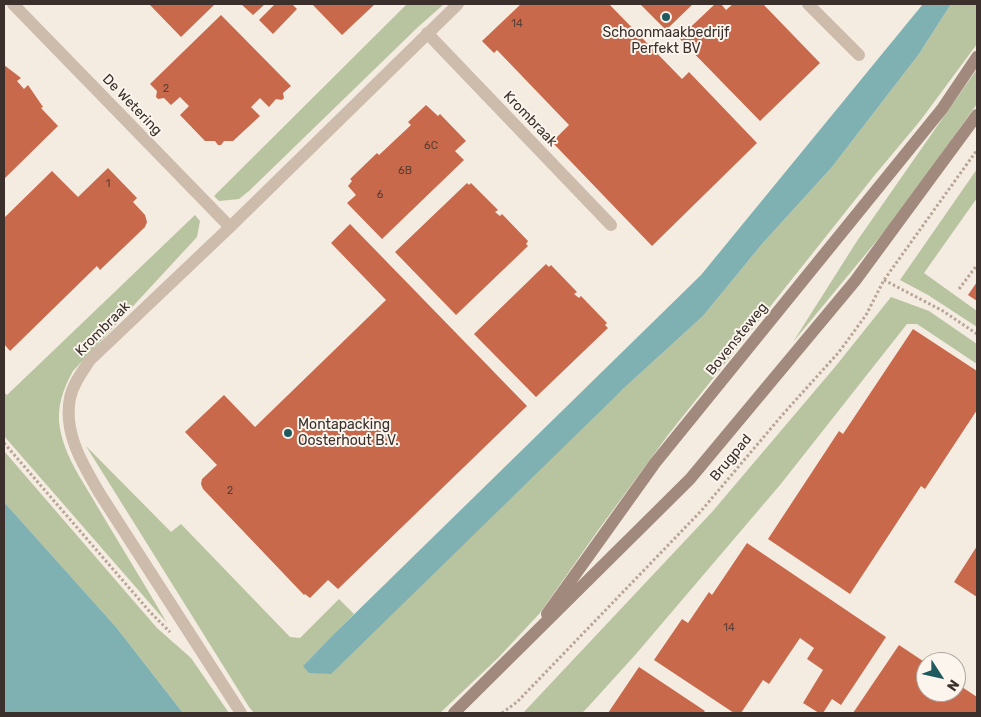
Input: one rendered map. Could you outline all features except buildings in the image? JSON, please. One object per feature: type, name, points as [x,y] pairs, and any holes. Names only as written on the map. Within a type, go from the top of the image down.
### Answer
[{"type":"main road","name":"Bovensteweg","points":[[524,644],[655,463],[942,109],[977,56]]},
{"type":"main road","name":"Bovensteweg","points":[[454,713],[690,479],[855,281],[977,115]]},
{"type":"street","name":"De Wetering","points":[[13,4],[230,227]]},
{"type":"street","name":"Krombraak","points":[[240,713],[82,462],[69,430],[70,399],[78,378],[90,360],[230,227],[458,4]]},
{"type":"street","points":[[808,4],[858,55]]},
{"type":"street","name":"Krombraak","points":[[428,33],[611,225]]},
{"type":"path","points":[[977,150],[884,280],[944,311],[977,334]]},
{"type":"path","points":[[959,289],[977,265]]},
{"type":"path","name":"Brugpad","points":[[502,713],[518,702],[702,511],[784,413],[839,352],[866,315],[884,280]]},
{"type":"path","points":[[4,443],[150,612],[170,632],[191,636]]},
{"type":"green space","points":[[407,4],[444,4],[249,191],[239,199],[219,201],[214,196]]},
{"type":"green space","points":[[951,4],[977,4],[977,44],[920,121],[668,435],[540,613],[498,658],[440,713],[254,713],[86,446],[171,532],[181,524],[290,637],[300,638],[339,599],[354,614],[303,666],[623,389],[703,316],[762,244],[832,167],[919,54]]},
{"type":"green space","points":[[977,69],[977,104],[898,215],[793,342],[857,241]]},
{"type":"green space","points":[[977,169],[977,198],[924,273],[977,311],[977,327],[928,295],[900,280]]},
{"type":"green space","points":[[195,215],[200,221],[197,237],[73,371],[63,392],[59,414],[60,429],[71,461],[167,623],[4,436],[4,392],[7,395]]},
{"type":"green space","points":[[891,297],[929,311],[977,344],[977,364],[917,324],[907,324],[780,485],[636,654],[588,707],[582,713],[523,713],[712,512],[835,367]]},
{"type":"green space","points":[[4,451],[157,628],[191,658],[229,713],[183,713],[116,627],[4,502]]},
{"type":"water","points":[[923,4],[951,4],[919,54],[832,167],[762,244],[703,316],[623,389],[331,674],[309,673],[303,666],[334,634],[701,275]]},
{"type":"water","points":[[4,502],[116,627],[183,713],[4,713]]},
{"type":"place","name":"Schoonmaakbedrijf Perfekt BV","points":[[666,17]]},
{"type":"place","name":"Montapacking Oosterhout B.V.","points":[[288,433]]}]
